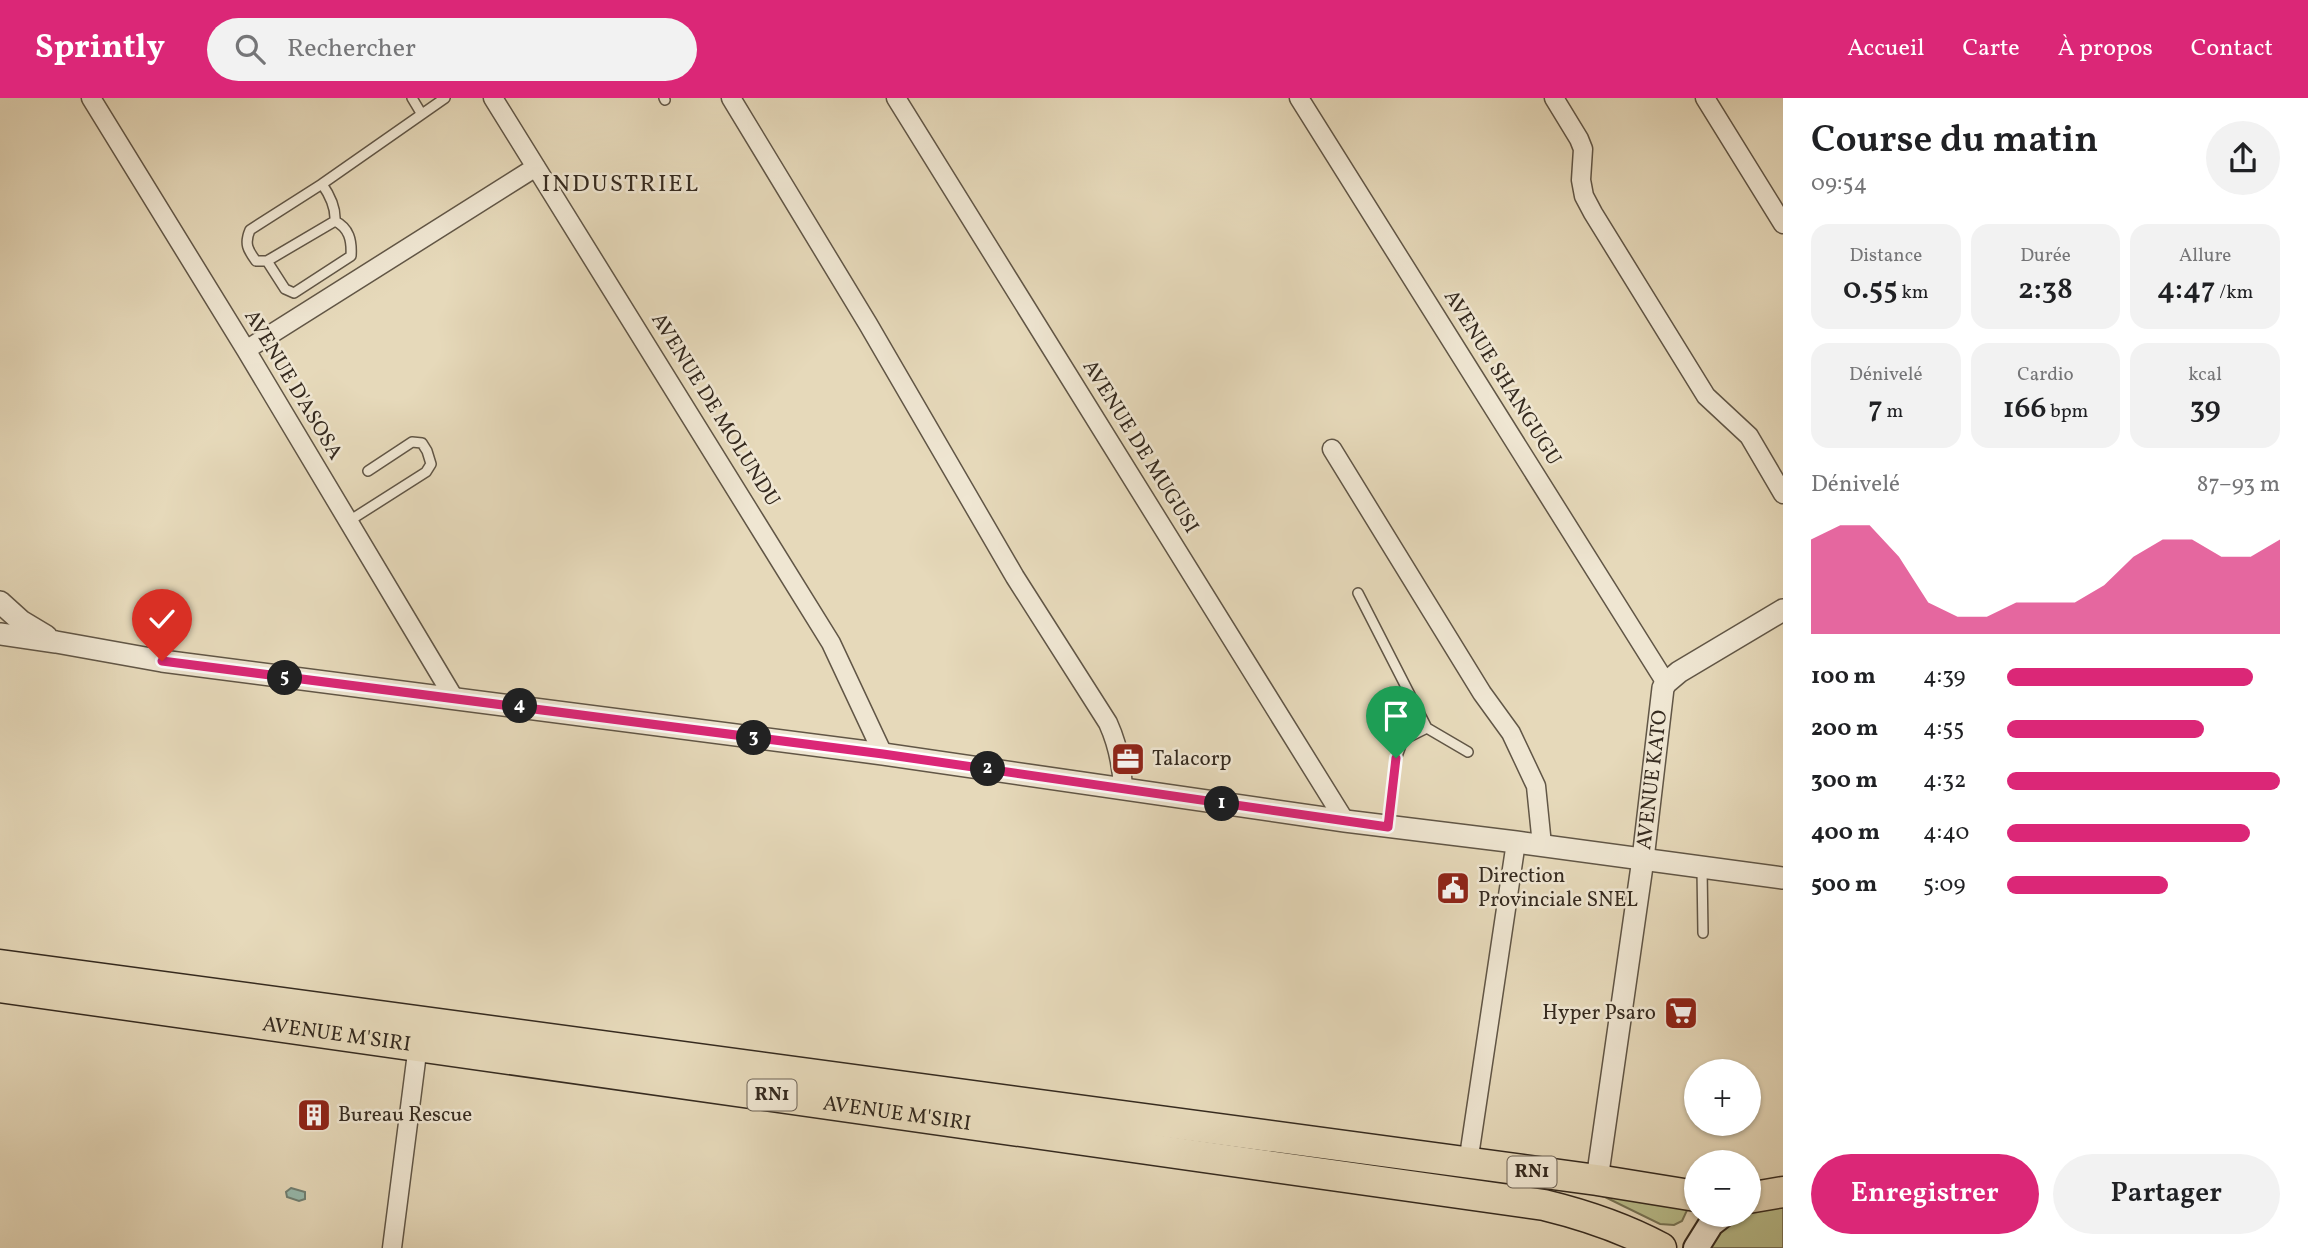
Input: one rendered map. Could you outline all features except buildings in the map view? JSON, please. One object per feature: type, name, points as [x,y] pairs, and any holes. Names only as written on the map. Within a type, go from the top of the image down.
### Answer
[{"type":"highway","name":"AVENUE M'SIRI","points":[[0,965],[1468,1163]]},
{"type":"highway","name":"AVENUE M'SIRI","points":[[0,987],[1544,1205],[1602,1222]]},
{"type":"highway","name":"RN1","points":[[1468,1163],[1684,1194]]},
{"type":"highway","name":"RN1","points":[[1602,1222],[1631,1232],[1661,1248]]},
{"type":"highway","points":[[1602,1222],[1618,1248]]},
{"type":"main road","points":[[1696,1248],[1710,1227]]},
{"type":"street","name":"AVENUE D'ASOSA","points":[[91,98],[454,698]]},
{"type":"street","name":"AVENUE DE MOLUNDU","points":[[494,98],[747,503],[831,643],[883,754]]},
{"type":"street","points":[[731,98],[868,324],[1015,577],[1108,723],[1118,744],[1123,789]]},
{"type":"street","name":"AVENUE DE MUGUSI","points":[[896,98],[1345,821]]},
{"type":"street","name":"AVENUE SHANGUGU","points":[[1299,98],[1666,683]]},
{"type":"street","points":[[1554,98],[1583,149],[1582,188],[1592,213],[1706,396],[1749,436],[1783,495]]},
{"type":"street","points":[[1705,98],[1783,224]]},
{"type":"street","points":[[246,351],[536,167]]},
{"type":"street","points":[[1332,449],[1482,692],[1511,733],[1536,786],[1542,845]]},
{"type":"street","points":[[0,601],[21,621],[56,642]]},
{"type":"street","name":"AVENUE KATO","points":[[1597,1180],[1643,859],[1662,693],[1666,683],[1679,672],[1783,610]]},
{"type":"street","points":[[0,634],[162,661],[314,682],[883,754],[1388,827],[1783,878]]},
{"type":"street","points":[[1468,1163],[1516,842]]},
{"type":"street","points":[[392,1248],[418,1045]]},
{"type":"lane","points":[[412,98],[421,113]]},
{"type":"lane","points":[[322,184],[329,194],[336,214],[335,220],[267,261],[256,261],[248,249],[246,239],[250,230],[322,184],[445,98]]},
{"type":"lane","points":[[267,261],[285,289],[294,293],[351,256],[352,244],[348,233],[343,225],[335,220]]},
{"type":"lane","points":[[348,522],[426,472],[431,464],[422,443],[412,442],[368,471]]},
{"type":"lane","points":[[1358,593],[1427,728],[1468,752]]},
{"type":"lane","points":[[1388,827],[1398,753],[1403,740],[1427,728]]},
{"type":"lane","points":[[1702,866],[1703,933]]},
{"type":"green space","points":[[1558,1183],[1684,1205],[1684,1217],[1674,1225],[1660,1224],[1605,1197]]},
{"type":"green space","points":[[1783,1201],[1783,1248],[1710,1248],[1722,1227],[1761,1227],[1761,1207]]},
{"type":"shaded area","points":[[291,1188],[305,1192],[305,1199],[299,1201],[287,1197],[286,1192]]},
{"type":"place","name":"Talacorp","points":[[1128,759]]},
{"type":"place","name":"Direction Provinciale SNEL","points":[[1453,888]]},
{"type":"place","name":"Hyper Psaro","points":[[1681,1013]]},
{"type":"place","name":"Bureau Rescue","points":[[314,1115]]},
{"type":"district","name":"INDUSTRIEL","points":[[621,185]]},
{"type":"route","points":[[162,661],[883,754],[1388,827],[1396,758]]}]
